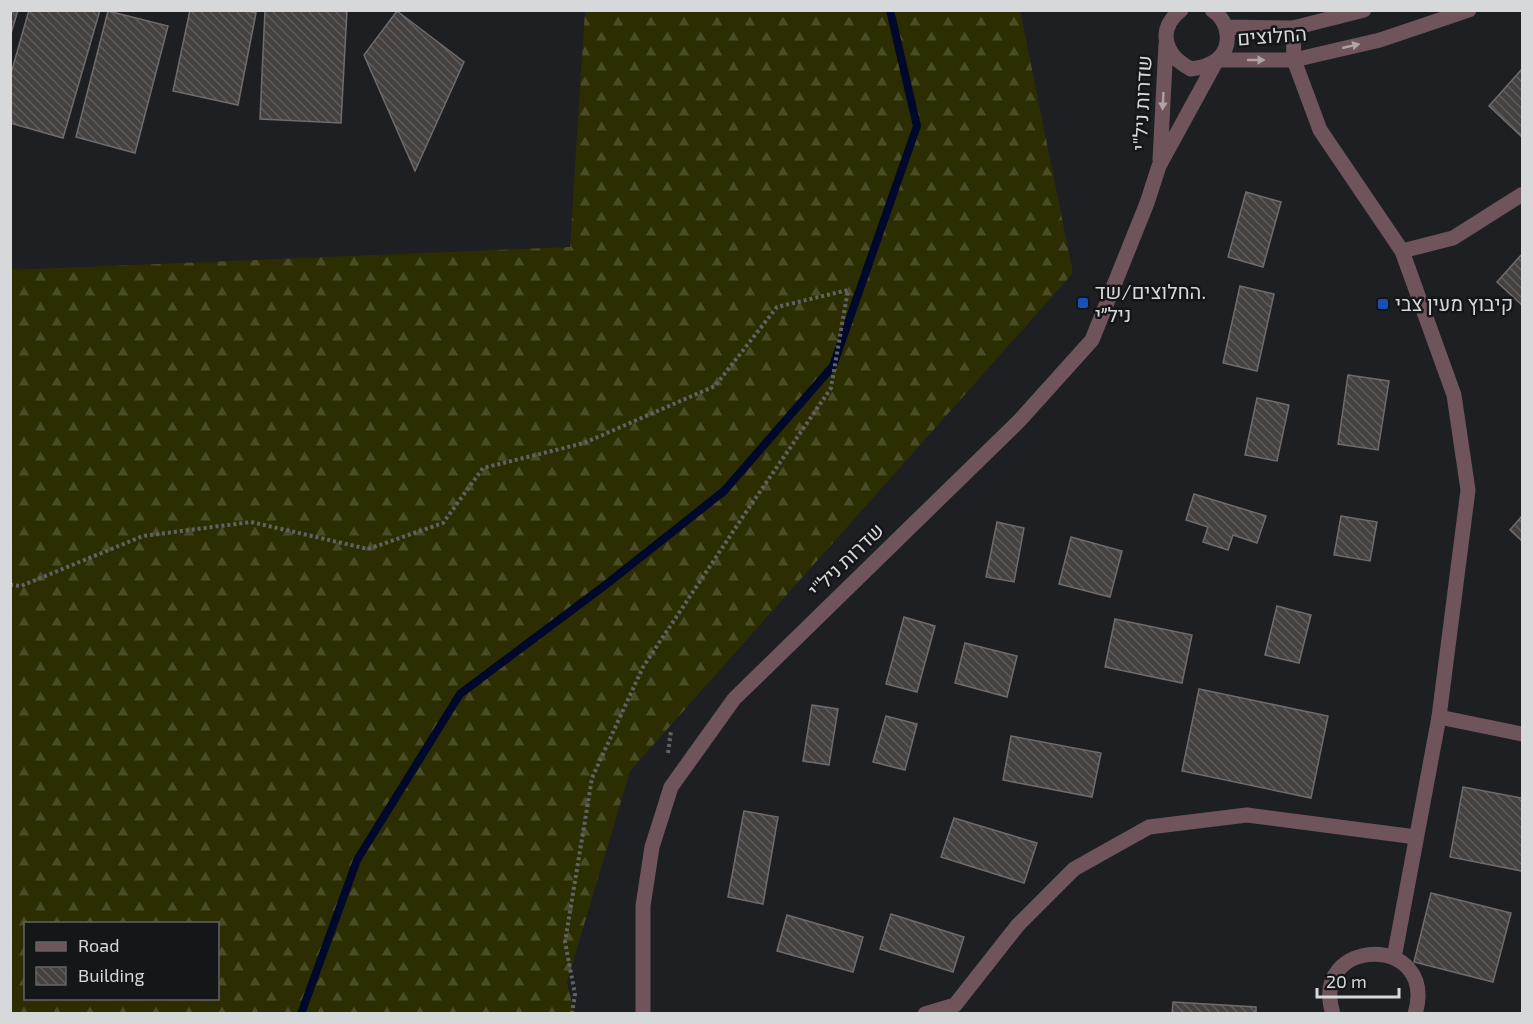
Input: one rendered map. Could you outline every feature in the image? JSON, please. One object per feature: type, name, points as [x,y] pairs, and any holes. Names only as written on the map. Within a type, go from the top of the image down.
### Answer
[{"type":"street","name":"שדרות ניל\"י","points":[[1159,166],[1167,37],[1163,10]]},
{"type":"street","points":[[1167,37],[1174,16],[1181,10]]},
{"type":"street","points":[[1212,10],[1222,19],[1226,27]]},
{"type":"street","name":"החלוצים","points":[[1226,27],[1293,28],[1364,10]]},
{"type":"street","name":"החלוצים","points":[[1167,37],[1176,60],[1191,69],[1209,65],[1217,60],[1294,60],[1380,40],[1468,10]]},
{"type":"street","name":"שדרות ניל\"י","points":[[643,1014],[642,906],[652,847],[671,787],[734,699],[1019,421],[1092,340],[1147,203],[1159,166],[1226,45],[1226,27]]},
{"type":"street","points":[[1293,28],[1294,60],[1320,130],[1402,251],[1454,394],[1468,490],[1439,717],[1394,958]]},
{"type":"street","points":[[1402,251],[1453,238],[1522,196]]},
{"type":"street","points":[[1439,717],[1522,734]]},
{"type":"street","points":[[925,1014],[955,1005],[1018,925],[1074,869],[1149,827],[1247,815],[1416,837]]},
{"type":"street","points":[[1333,1014],[1330,990],[1343,966],[1354,958],[1381,953],[1405,965],[1413,975],[1418,987],[1418,1013]]},
{"type":"path","points":[[10,585],[21,586],[143,536],[251,522],[368,549],[444,523],[483,468],[584,443],[715,386],[777,307],[848,290],[831,388],[644,667],[592,778],[565,942],[575,994],[572,1014]]},
{"type":"green space","points":[[1020,10],[1073,273],[630,771],[567,982],[574,1013],[11,1013],[11,270],[570,247],[585,11]]},
{"type":"building","points":[[10,10],[18,10],[10,37]]},
{"type":"building","points":[[29,10],[100,10],[63,138],[10,123],[10,77]]},
{"type":"building","points":[[190,10],[241,10],[256,13],[238,105],[173,91]]},
{"type":"building","points":[[265,10],[347,10],[341,123],[260,119]]},
{"type":"building","points":[[108,11],[168,26],[135,153],[76,137]]},
{"type":"building","points":[[397,11],[464,62],[415,171],[364,55]]},
{"type":"building","points":[[1522,69],[1522,137],[1489,106]]},
{"type":"building","points":[[1246,192],[1281,202],[1263,267],[1228,257]]},
{"type":"building","points":[[1522,254],[1522,305],[1497,282]]},
{"type":"building","points":[[1240,286],[1274,294],[1257,371],[1223,363]]},
{"type":"building","points":[[1348,375],[1389,381],[1378,450],[1338,444]]},
{"type":"building","points":[[1257,398],[1289,405],[1277,461],[1245,455]]},
{"type":"building","points":[[1194,494],[1266,516],[1257,543],[1233,535],[1228,550],[1203,542],[1208,527],[1186,520]]},
{"type":"building","points":[[1341,516],[1377,522],[1370,561],[1334,555]]},
{"type":"building","points":[[1522,516],[1522,541],[1510,530]]},
{"type":"building","points":[[997,522],[1024,528],[1014,582],[986,577]]},
{"type":"building","points":[[1071,537],[1122,551],[1110,597],[1059,584]]},
{"type":"building","points":[[1277,606],[1311,615],[1299,663],[1265,655]]},
{"type":"building","points":[[904,617],[935,626],[917,692],[886,684]]},
{"type":"building","points":[[1115,619],[1192,635],[1182,683],[1105,667]]},
{"type":"building","points":[[965,643],[1017,656],[1007,697],[955,683]]},
{"type":"building","points":[[1199,689],[1328,716],[1311,798],[1182,771]]},
{"type":"building","points":[[812,705],[838,709],[829,765],[803,761]]},
{"type":"building","points":[[886,716],[917,724],[905,770],[873,762]]},
{"type":"building","points":[[1011,736],[1101,753],[1092,797],[1003,780]]},
{"type":"building","points":[[1463,787],[1522,798],[1522,871],[1450,857]]},
{"type":"building","points":[[744,811],[778,817],[763,904],[728,897]]},
{"type":"building","points":[[954,818],[1037,843],[1024,883],[941,857]]},
{"type":"building","points":[[1431,893],[1511,913],[1493,982],[1414,962]]},
{"type":"building","points":[[891,914],[964,937],[953,972],[880,949]]},
{"type":"building","points":[[787,915],[863,937],[853,972],[777,951]]},
{"type":"building","points":[[1173,1002],[1256,1007],[1256,1014],[1172,1014]]},
{"type":"waterway","points":[[301,1014],[357,860],[460,694],[608,583],[724,491],[833,366],[917,126],[890,10]]},
{"type":"place","name":"החלוצים/שד. ניל״י","points":[[1083,303]]},
{"type":"place","name":"קיבוץ מעין צבי","points":[[1383,304]]}]
